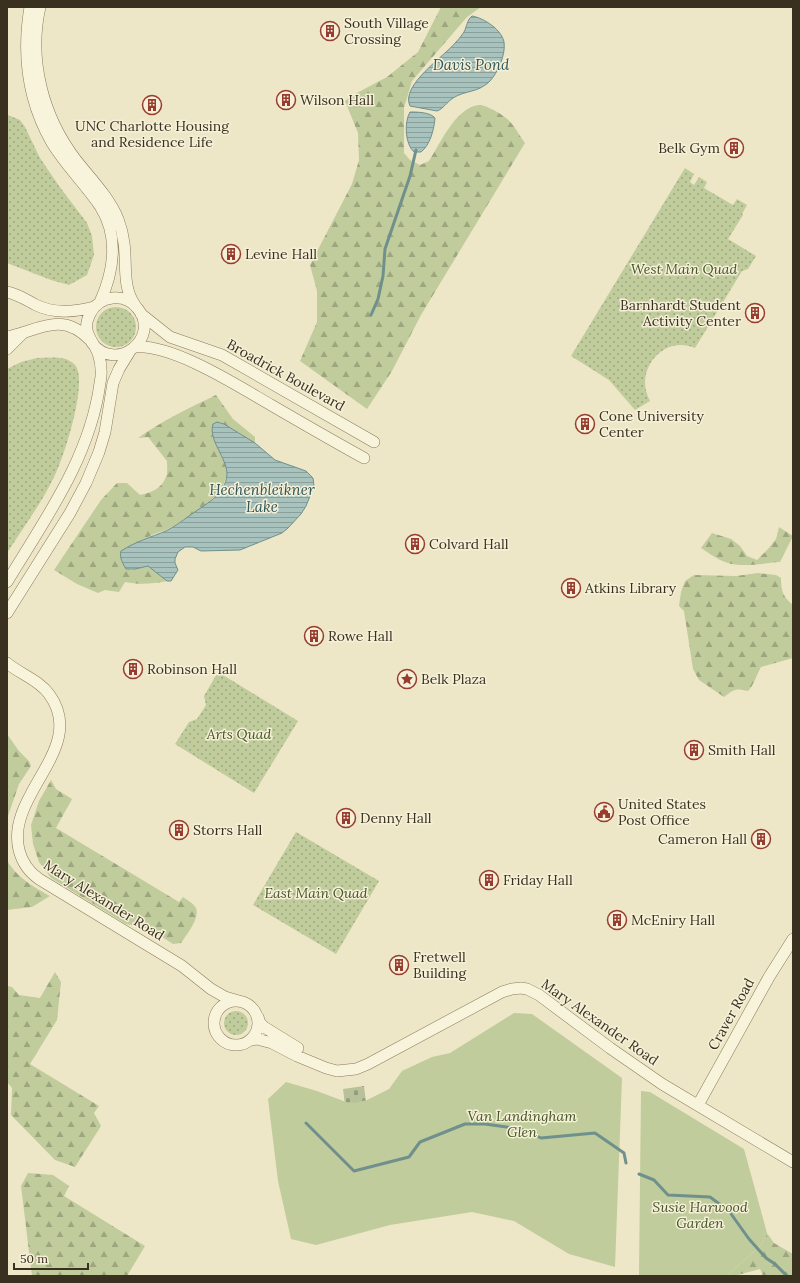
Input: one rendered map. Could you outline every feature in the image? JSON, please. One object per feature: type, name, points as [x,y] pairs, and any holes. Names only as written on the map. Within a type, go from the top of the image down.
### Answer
[{"type":"street","points":[[7,582],[61,496],[78,459],[90,427],[101,379],[99,358],[87,332],[87,324],[89,315],[97,305],[107,285],[112,267],[112,245],[107,220],[99,206],[52,142],[38,113],[29,80],[26,62],[26,40],[30,7]]},
{"type":"street","points":[[7,613],[73,508],[90,475],[105,432],[113,383],[120,366],[140,342],[144,331],[143,320],[130,297],[127,286],[124,242],[118,219],[109,202],[62,140],[53,123],[43,95],[38,72],[36,46],[40,7]]},
{"type":"street","name":"Broadrick Boulevard","points":[[7,292],[19,296],[40,307],[67,312],[97,305],[109,299],[118,298],[127,300],[170,338],[222,355],[374,442]]},
{"type":"street","points":[[7,337],[46,325],[61,325],[79,331],[100,351],[108,354],[120,354],[133,349],[146,347],[161,350],[184,358],[223,378],[364,458]]},
{"type":"street","points":[[7,349],[19,336],[27,332]]},
{"type":"street","points":[[16,567],[30,576]]},
{"type":"street","name":"Mary Alexander Road","points":[[7,664],[45,689],[56,706],[60,722],[60,733],[56,747],[24,807],[18,822],[18,845],[20,855],[26,866],[39,879],[182,966],[206,985],[225,997],[242,1002],[252,1007],[260,1023],[264,1027],[296,1047],[317,1064]]},
{"type":"street","name":"Craver Road","points":[[698,1105],[769,977],[793,939]]},
{"type":"street","name":"Mary Alexander Road","points":[[206,985],[210,990],[214,1002],[216,1012],[215,1030],[224,1042],[230,1045],[238,1046],[257,1038],[272,1043],[297,1056],[326,1068],[337,1071],[363,1067],[502,992],[522,988],[532,991],[546,999],[640,1070],[793,1162]]},
{"type":"street","points":[[215,1019],[219,1010],[225,1004],[235,1001],[242,1002]]},
{"type":"street","points":[[251,1040],[257,1031],[258,1017]]},
{"type":"green space","points":[[441,7],[481,7],[467,17],[412,81],[404,108],[404,153],[410,160],[420,165],[429,161],[456,119],[471,107],[479,105],[489,108],[504,116],[512,123],[525,143],[421,315],[392,371],[367,409],[300,361],[317,322],[317,291],[310,265],[352,184],[359,160],[358,133],[345,101],[353,95],[387,77],[418,52]]},
{"type":"green space","points":[[7,115],[20,120],[25,127],[40,158],[87,223],[92,236],[94,255],[87,275],[69,285],[51,280],[7,263]]},
{"type":"green space","name":"West Main Quad","points":[[685,168],[694,174],[690,182],[694,185],[699,177],[707,182],[704,188],[733,205],[737,199],[747,205],[742,214],[743,215],[728,239],[756,256],[748,269],[742,271],[695,348],[683,345],[672,346],[662,351],[654,358],[648,367],[645,378],[646,390],[650,401],[635,410],[609,380],[571,356]]},
{"type":"green space","points":[[116,307],[130,313],[136,327],[130,341],[116,347],[102,341],[96,327],[102,313]]},
{"type":"green space","points":[[37,358],[62,358],[75,365],[78,374],[79,387],[77,403],[63,455],[54,477],[38,506],[7,553],[7,369],[21,362]]},
{"type":"green space","points":[[216,395],[233,419],[255,437],[255,443],[220,422],[213,433],[218,449],[226,464],[227,475],[221,490],[207,504],[174,526],[154,534],[121,551],[130,570],[148,566],[167,581],[146,584],[125,582],[119,592],[105,590],[98,593],[77,584],[54,570],[101,500],[117,483],[127,483],[140,495],[156,489],[164,481],[167,474],[167,461],[148,437],[138,438],[166,420]]},
{"type":"green space","points":[[779,527],[793,536],[780,562],[750,565],[732,564],[720,560],[701,548],[712,533],[731,539],[740,546],[747,556],[757,560],[776,539]]},
{"type":"green space","points":[[758,573],[776,575],[781,578],[783,593],[793,605],[793,658],[761,667],[754,683],[748,691],[735,690],[724,697],[699,680],[693,669],[684,611],[679,606],[681,592],[685,581],[694,575],[736,576]]},
{"type":"green space","name":"Arts Quad","points":[[218,672],[298,721],[254,793],[175,744],[189,722],[197,719],[206,705],[204,696]]},
{"type":"green space","points":[[7,734],[19,751],[29,761],[31,766],[19,784],[7,819]]},
{"type":"green space","points":[[51,780],[56,789],[72,799],[56,828],[179,902],[183,897],[195,906],[197,912],[195,921],[181,943],[173,944],[150,929],[126,924],[51,878],[39,862],[33,844],[31,825],[39,801]]},
{"type":"green space","name":"East Main Quad","points":[[296,832],[379,881],[336,954],[253,905]]},
{"type":"green space","points":[[7,860],[20,876],[50,896],[32,907],[7,910]]},
{"type":"green space","points":[[55,972],[61,982],[57,1020],[30,1064],[99,1106],[94,1113],[101,1126],[75,1167],[55,1160],[11,1115],[12,1088],[7,1082],[7,986],[12,987],[19,995],[40,998]]},
{"type":"green space","points":[[236,1011],[245,1014],[248,1023],[245,1032],[236,1035],[227,1032],[224,1023],[227,1014]]},
{"type":"green space","name":"Van Landingham Glen","points":[[514,1013],[532,1014],[622,1078],[615,1267],[569,1254],[514,1221],[472,1212],[390,1225],[316,1245],[291,1239],[278,1181],[268,1099],[286,1082],[317,1091],[346,1102],[355,1103],[367,1100],[389,1089],[402,1071],[432,1057],[450,1053]]},
{"type":"green space","points":[[364,1086],[370,1135],[349,1137],[343,1089]]},
{"type":"green space","name":"Susie Harwood Garden","points":[[641,1091],[650,1092],[744,1149],[767,1233],[762,1244],[727,1276],[639,1276]]},
{"type":"green space","points":[[28,1173],[53,1175],[69,1186],[64,1196],[145,1246],[127,1276],[32,1276],[21,1186]]},
{"type":"green space","points":[[767,1233],[774,1243],[793,1254],[793,1276],[763,1276],[760,1269],[734,1276],[727,1276],[762,1244]]},
{"type":"water","name":"Davis Pond","points":[[472,16],[482,19],[492,25],[503,38],[503,58],[492,78],[485,86],[458,95],[437,111],[410,106],[409,98],[411,89],[417,80],[458,40]]},
{"type":"water","points":[[410,112],[427,113],[435,118],[431,137],[421,152],[414,152],[407,138],[406,127]]},
{"type":"water","name":"Hechenbleikner Lake","points":[[217,422],[224,424],[255,443],[275,460],[306,471],[313,478],[314,486],[306,506],[301,514],[282,533],[240,550],[201,551],[193,547],[185,547],[178,552],[175,559],[178,570],[171,581],[167,581],[148,566],[135,569],[126,569],[121,558],[121,551],[137,542],[172,528],[213,499],[223,488],[226,481],[226,468],[215,443],[212,430],[213,424]]},
{"type":"waterway","points":[[371,315],[378,299],[383,276],[385,249],[410,176],[416,150]]},
{"type":"waterway","points":[[306,1123],[354,1171],[409,1157],[420,1142],[465,1124],[485,1124],[521,1129],[541,1138],[595,1133],[624,1153],[626,1163]]},
{"type":"waterway","points":[[639,1174],[654,1180],[668,1195],[710,1197],[729,1211],[749,1239],[766,1258],[775,1264],[787,1276]]},
{"type":"place","name":"South Village Crossing","points":[[330,31]]},
{"type":"place","name":"Wilson Hall","points":[[286,100]]},
{"type":"place","name":"UNC Charlotte Housing and Residence Life","points":[[152,105]]},
{"type":"place","name":"Belk Gym","points":[[734,148]]},
{"type":"place","name":"Levine Hall","points":[[231,254]]},
{"type":"place","name":"Barnhardt Student Activity Center","points":[[755,313]]},
{"type":"place","name":"Cone University Center","points":[[585,424]]},
{"type":"place","name":"Colvard Hall","points":[[415,544]]},
{"type":"place","name":"Atkins Library","points":[[571,588]]},
{"type":"place","name":"Rowe Hall","points":[[314,636]]},
{"type":"place","name":"Robinson Hall","points":[[133,669]]},
{"type":"place","name":"Belk Plaza","points":[[407,679]]},
{"type":"place","name":"Smith Hall","points":[[694,750]]},
{"type":"place","name":"United States Post Office","points":[[604,812]]},
{"type":"place","name":"Denny Hall","points":[[346,818]]},
{"type":"place","name":"Storrs Hall","points":[[179,830]]},
{"type":"place","name":"Cameron Hall","points":[[761,839]]},
{"type":"place","name":"Friday Hall","points":[[489,880]]},
{"type":"place","name":"McEniry Hall","points":[[617,920]]},
{"type":"place","name":"Fretwell Building","points":[[399,965]]}]
